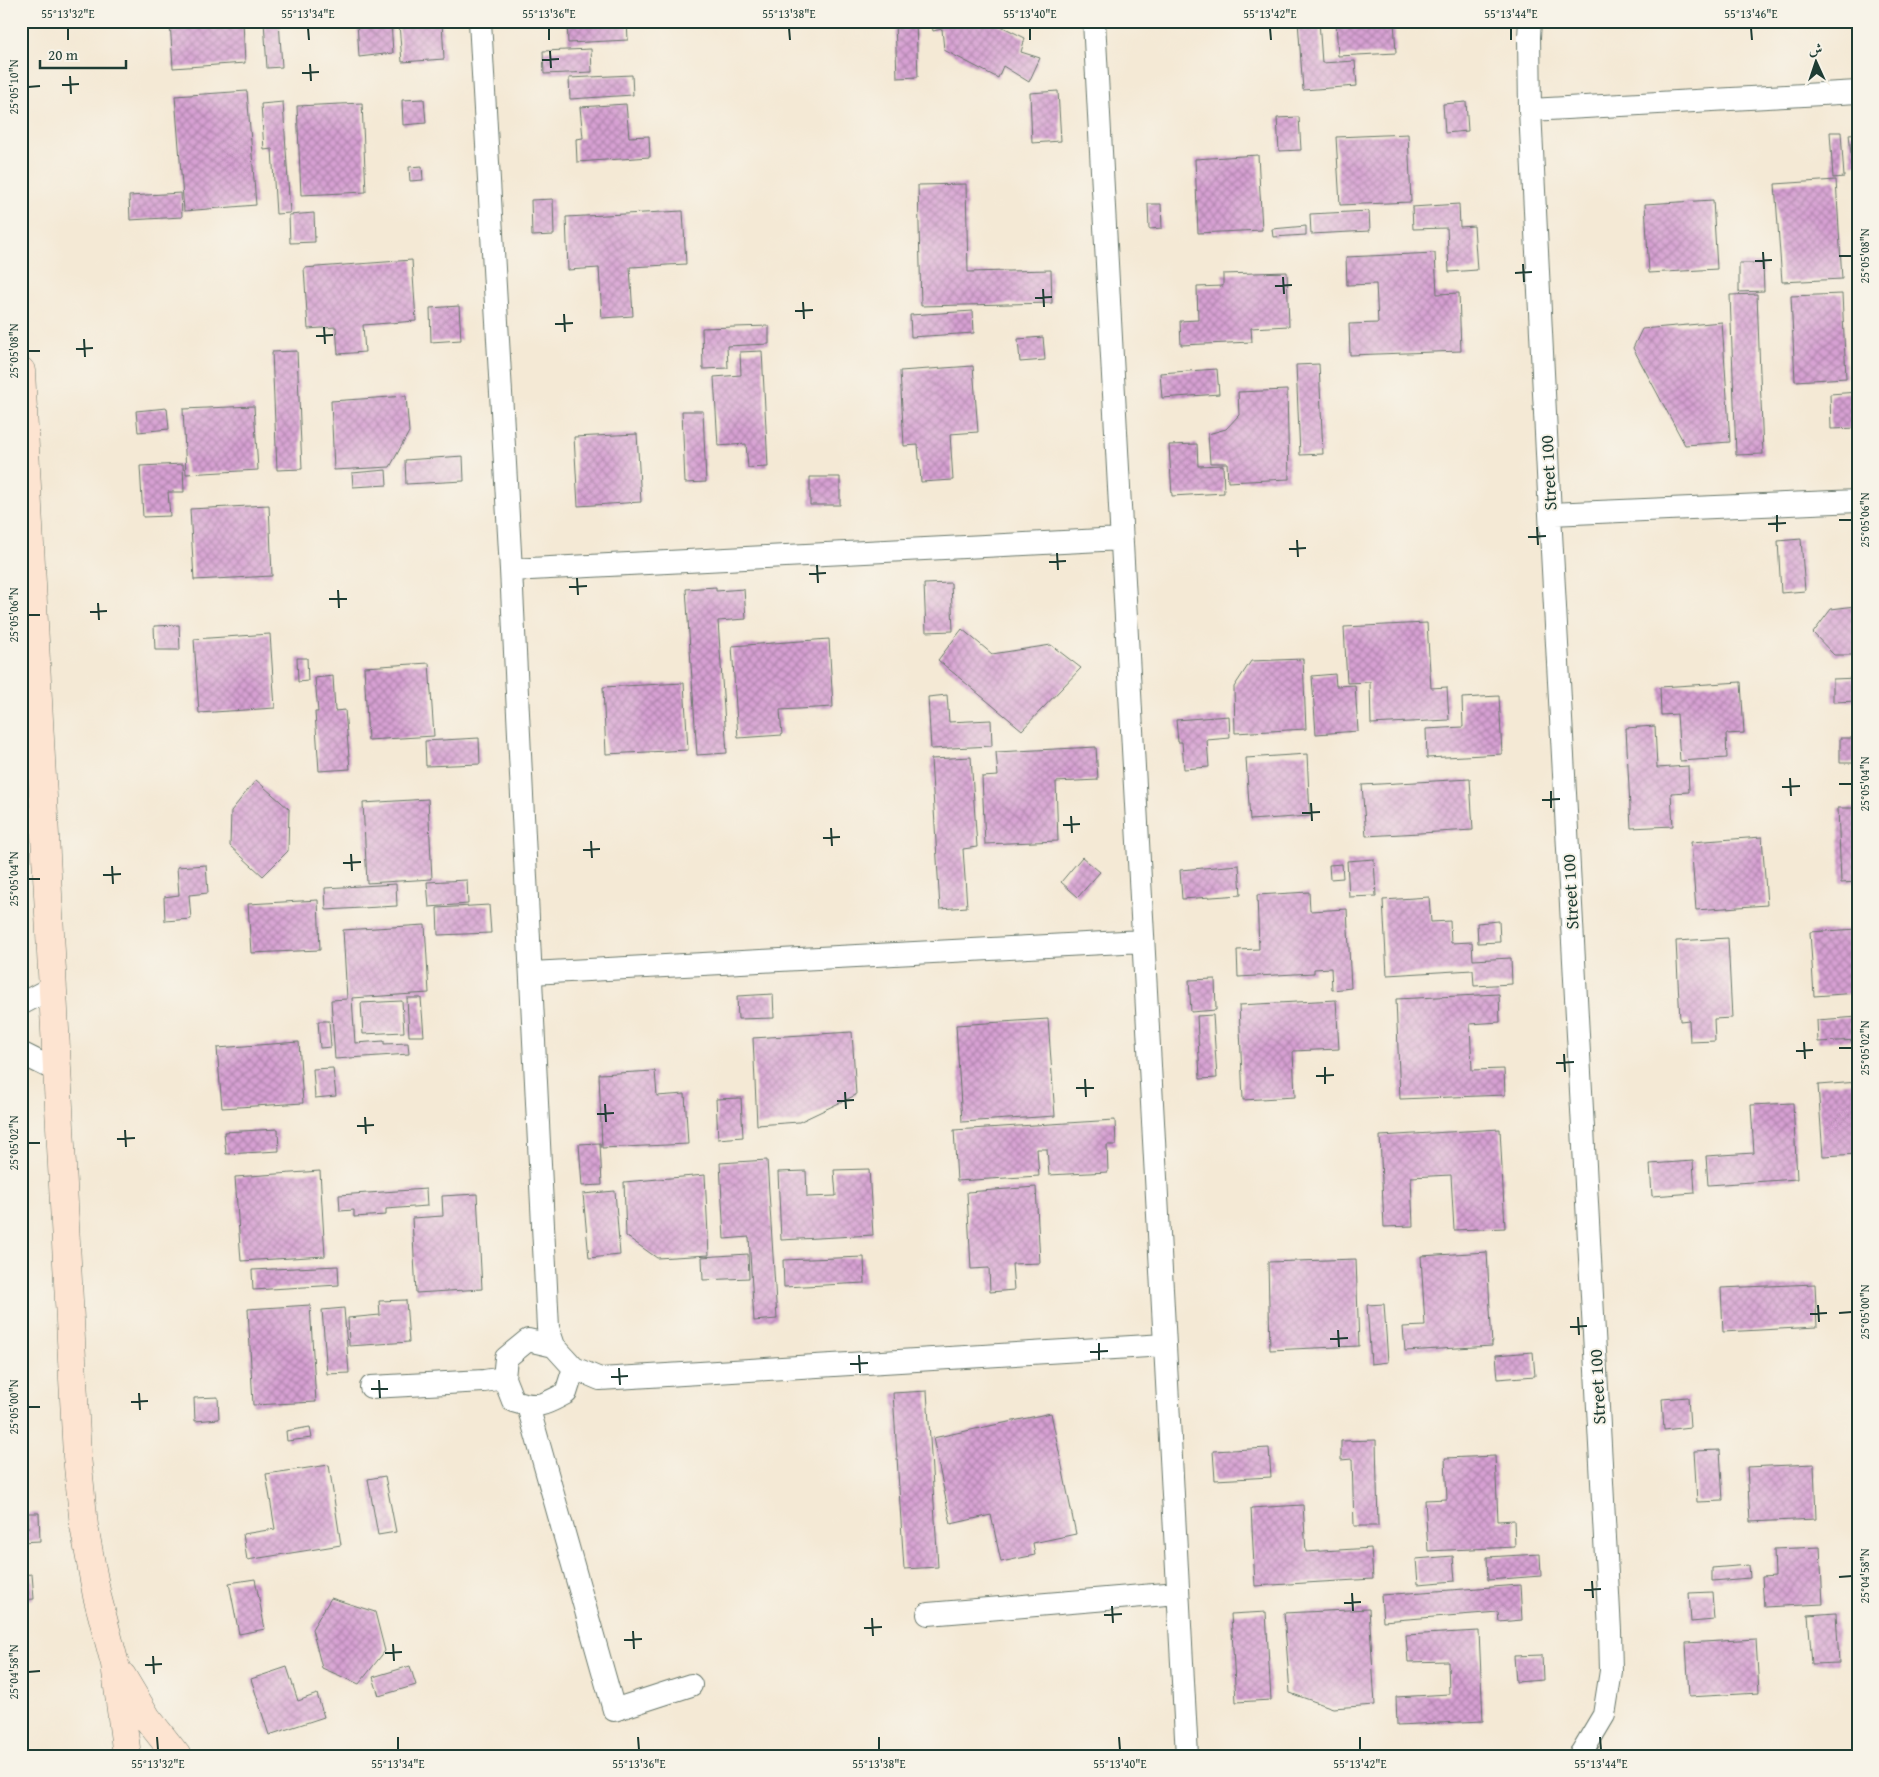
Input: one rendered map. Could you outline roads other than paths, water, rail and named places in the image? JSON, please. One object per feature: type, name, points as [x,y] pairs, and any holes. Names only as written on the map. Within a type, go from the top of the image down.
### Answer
[{"type":"street","points":[[480,21],[548,1328],[554,1346],[574,1368],[600,1379],[1164,1345]]},
{"type":"street","points":[[1094,21],[1187,1756]]},
{"type":"street","name":"Street 100","points":[[1530,21],[1530,110],[1611,1671],[1604,1715],[1579,1756]]},
{"type":"street","points":[[1530,110],[1858,92]]},
{"type":"street","points":[[21,371],[77,1456],[86,1535],[97,1596],[115,1664],[127,1756]]},
{"type":"street","points":[[1550,514],[1858,501]]},
{"type":"street","points":[[510,570],[1121,539]]},
{"type":"street","points":[[531,973],[1142,941]]},
{"type":"street","points":[[21,1004],[53,987]]},
{"type":"street","points":[[21,1053],[57,1071]]},
{"type":"street","points":[[554,1346],[528,1340],[506,1358],[504,1378],[513,1401],[528,1406],[545,1405],[566,1393],[574,1368]]},
{"type":"street","points":[[371,1387],[484,1381],[504,1378]]},
{"type":"street","points":[[528,1406],[614,1710],[691,1685]]},
{"type":"street","points":[[928,1614],[1178,1593]]},
{"type":"street","points":[[115,1664],[147,1718],[177,1756]]}]
